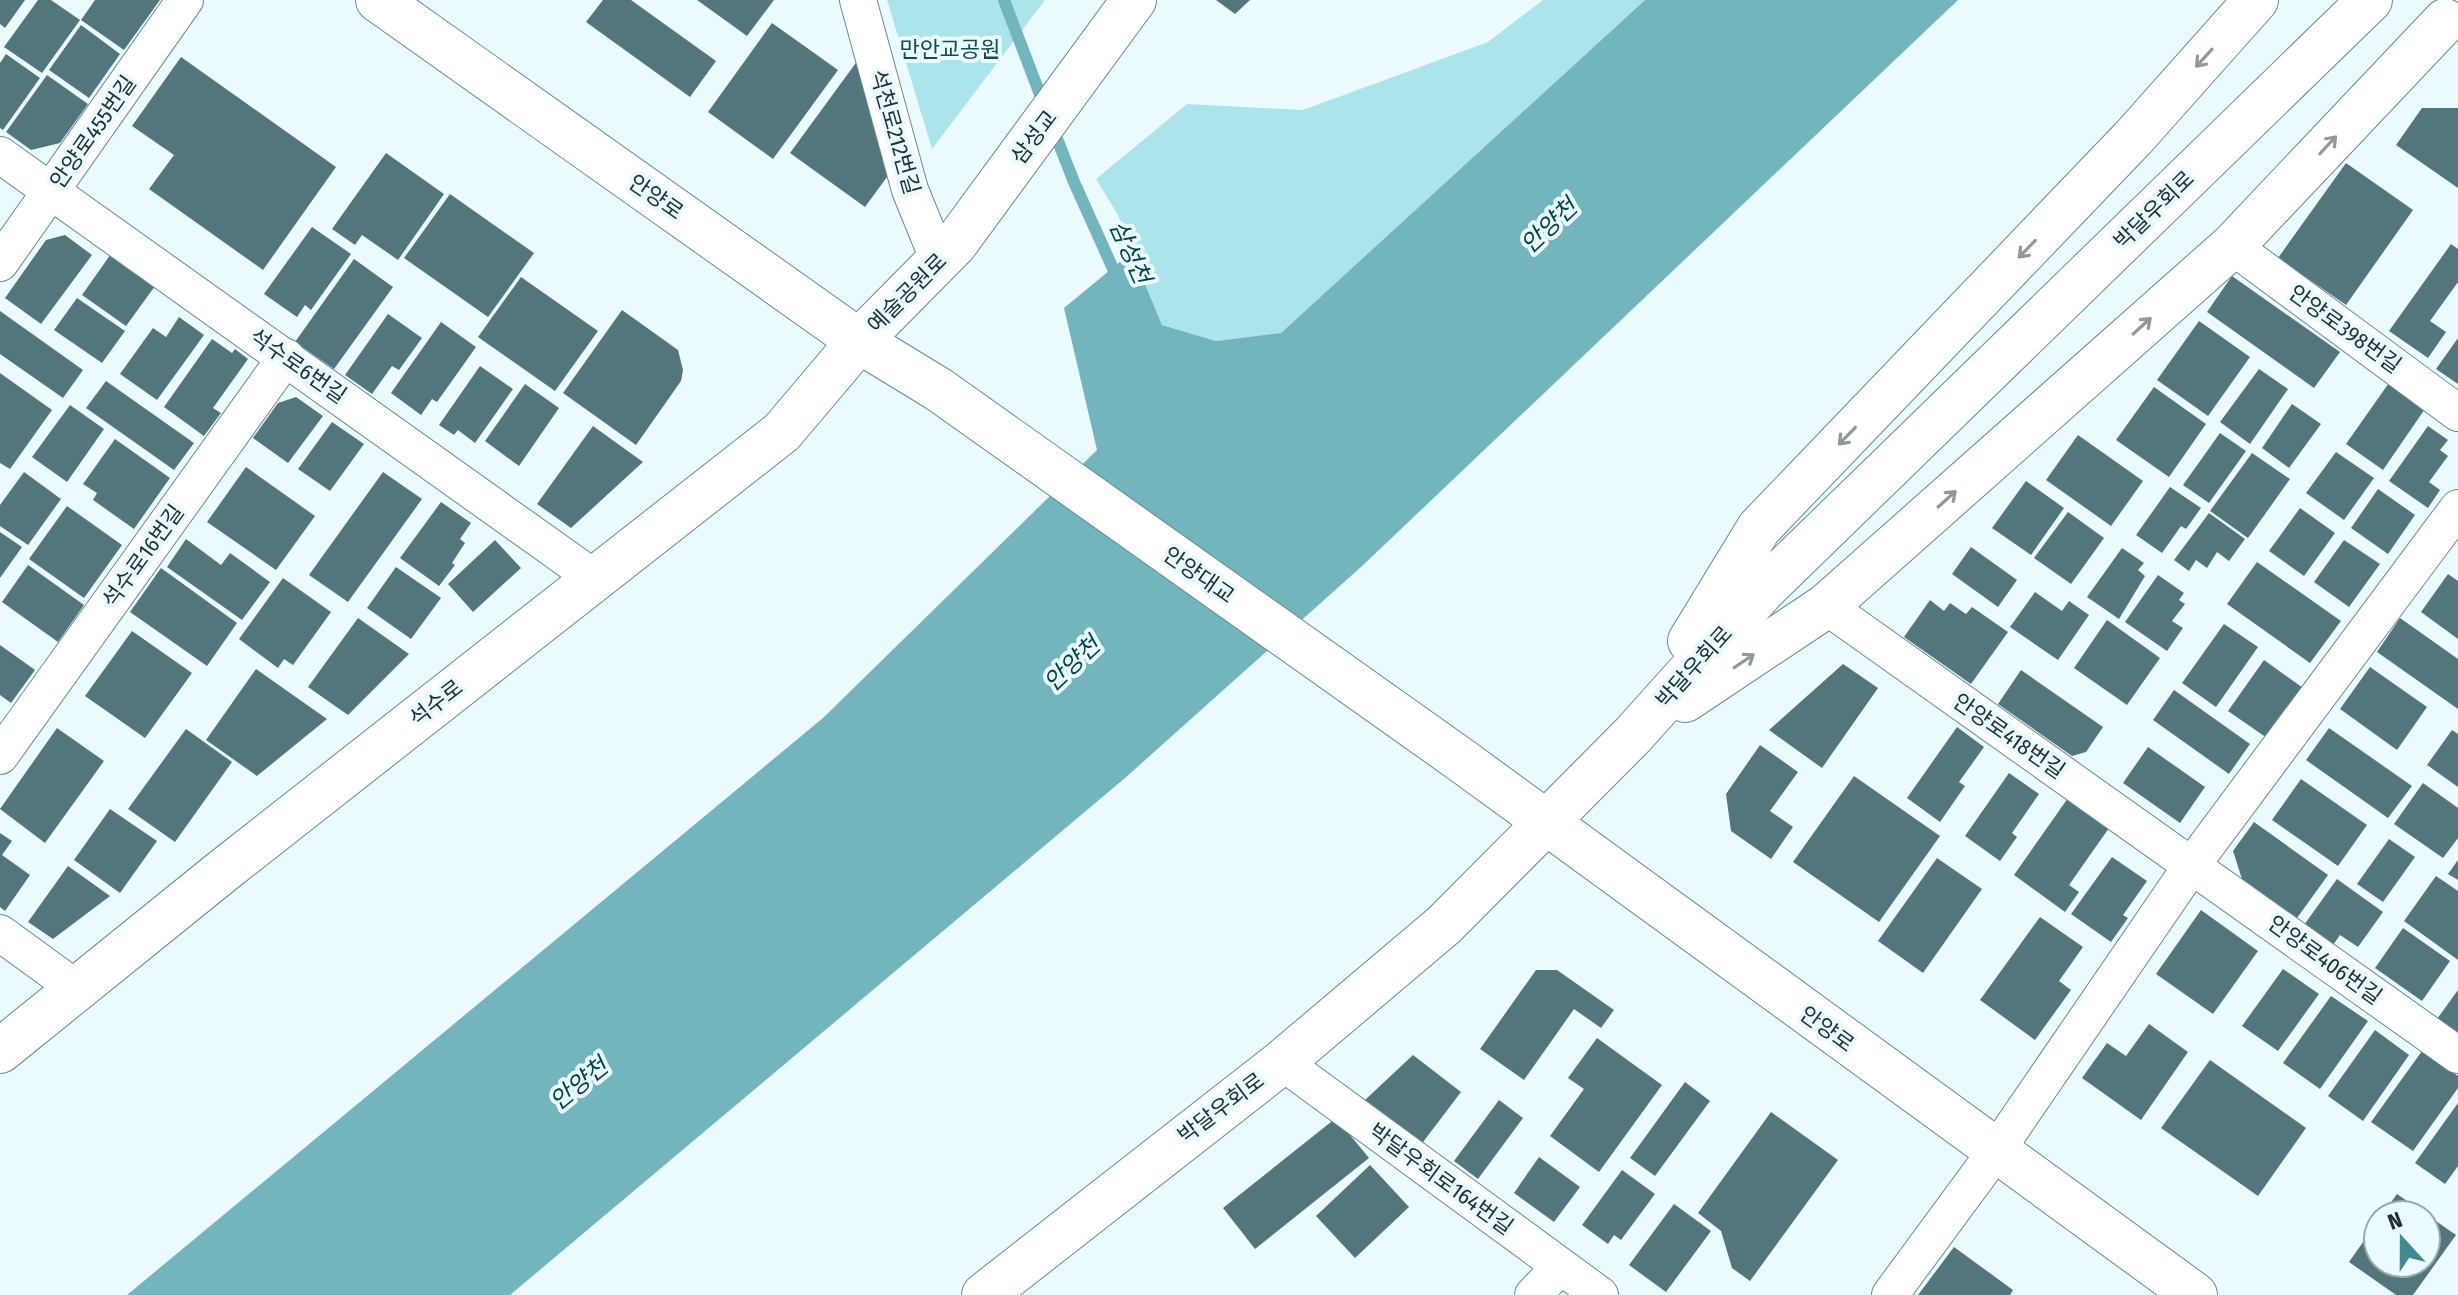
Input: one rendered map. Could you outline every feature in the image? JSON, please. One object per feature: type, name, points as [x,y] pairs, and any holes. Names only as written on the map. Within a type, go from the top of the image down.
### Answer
[{"type":"street","name":"안양로455번길","points":[[0,263],[185,0]]},
{"type":"street","name":"안양로","points":[[378,0],[859,341],[938,389]]},
{"type":"street","name":"석천로212번길","points":[[858,0],[910,190],[947,253]]},
{"type":"street","points":[[1633,735],[1759,528],[2134,137],[2256,0]]},
{"type":"street","name":"박달우회로","points":[[984,1295],[1282,1062],[1444,925],[1633,735],[1763,590],[2370,0]]},
{"type":"street","name":"삼성교","points":[[947,253],[1124,15]]},
{"type":"street","points":[[1633,735],[1826,606],[2232,246],[2440,17]]},
{"type":"street","name":"석수로6번길","points":[[0,155],[594,578]]},
{"type":"street","name":"안양로398번길","points":[[2232,246],[2458,413]]},
{"type":"street","name":"예술공원로","points":[[859,341],[947,253]]},
{"type":"street","name":"석수로","points":[[0,1051],[236,860],[782,432],[859,341]]},
{"type":"street","name":"석수로16번길","points":[[0,756],[286,357]]},
{"type":"street","name":"안양대교","points":[[938,389],[1461,760]]},
{"type":"street","points":[[1890,1295],[1996,1151],[2192,865],[2458,508]]},
{"type":"street","name":"안양로418번길","points":[[1826,606],[2192,865]]},
{"type":"street","name":"안양로","points":[[1461,760],[1545,825],[2195,1295]]},
{"type":"street","name":"안양로406번길","points":[[2192,865],[2458,1055]]},
{"type":"street","points":[[0,933],[77,989]]},
{"type":"street","name":"박달우회로164번길","points":[[1282,1062],[1600,1295]]},
{"type":"street","points":[[1533,1295],[1560,1267]]},
{"type":"green space","name":"만안교공원","points":[[887,0],[1045,0],[932,149]]},
{"type":"green space","points":[[1543,0],[1645,0],[1281,333],[1216,341],[1162,325],[1118,215],[1096,179],[1187,104],[1303,110],[1488,42]]},
{"type":"water","name":"안양천","points":[[1645,0],[1958,0],[1361,567],[1125,778],[510,1295],[127,1295],[823,718],[1097,450],[1064,308],[1132,252],[1162,325],[1216,341],[1281,333]]},
{"type":"building","points":[[0,0],[25,0],[5,28],[0,24]]},
{"type":"building","points":[[38,0],[51,0],[80,20],[42,73],[4,47]]},
{"type":"building","points":[[95,0],[160,0],[124,50],[81,20]]},
{"type":"building","points":[[603,0],[631,0],[716,61],[690,97],[586,22]]},
{"type":"building","points":[[697,0],[774,0],[747,36]]},
{"type":"building","points":[[1216,0],[1250,0],[1235,14]]},
{"type":"building","points":[[772,23],[838,70],[773,159],[708,112]]},
{"type":"building","points":[[81,25],[120,54],[89,98],[49,70]]},
{"type":"building","points":[[6,54],[40,78],[3,130],[0,128],[0,63]]},
{"type":"building","points":[[181,57],[336,167],[263,270],[149,189],[174,155],[132,126]]},
{"type":"building","points":[[858,60],[895,166],[865,207],[790,153]]},
{"type":"building","points":[[47,75],[88,104],[60,143],[31,150],[6,132]]},
{"type":"building","points":[[2422,108],[2458,108],[2458,188],[2396,145]]},
{"type":"building","points":[[386,153],[444,194],[398,260],[362,235],[355,245],[332,229]]},
{"type":"building","points":[[2346,163],[2413,210],[2346,305],[2278,258]]},
{"type":"building","points":[[450,194],[534,253],[488,317],[404,258]]},
{"type":"building","points":[[312,227],[351,254],[311,310],[305,305],[297,317],[264,294]]},
{"type":"building","points":[[65,235],[92,255],[41,324],[5,298],[46,240]]},
{"type":"building","points":[[2451,244],[2458,249],[2458,282],[2430,321],[2446,332],[2428,358],[2389,331]]},
{"type":"building","points":[[113,251],[158,282],[126,326],[82,295]]},
{"type":"building","points":[[354,259],[393,287],[334,369],[295,342]]},
{"type":"building","points":[[2232,276],[2340,352],[2314,388],[2207,312]]},
{"type":"building","points":[[521,277],[598,331],[555,391],[478,337]]},
{"type":"building","points":[[77,298],[125,331],[102,363],[54,330]]},
{"type":"building","points":[[622,310],[678,350],[683,370],[681,381],[636,445],[563,393]]},
{"type":"building","points":[[0,311],[83,370],[63,398],[0,354]]},
{"type":"building","points":[[388,314],[422,338],[399,370],[392,366],[372,394],[345,375]]},
{"type":"building","points":[[179,317],[204,335],[157,400],[120,374],[153,328],[166,337]]},
{"type":"building","points":[[2199,321],[2250,357],[2208,416],[2157,380]]},
{"type":"building","points":[[441,322],[476,347],[437,402],[432,399],[421,415],[391,393]]},
{"type":"building","points":[[2458,338],[2458,384],[2436,369]]},
{"type":"building","points":[[212,339],[232,353],[235,349],[248,359],[213,408],[221,413],[204,436],[164,407]]},
{"type":"building","points":[[480,366],[513,389],[475,443],[458,430],[454,435],[439,425]]},
{"type":"building","points":[[2259,369],[2288,389],[2250,444],[2220,422]]},
{"type":"building","points":[[0,373],[52,410],[10,469],[0,463]]},
{"type":"building","points":[[2391,380],[2427,406],[2383,470],[2346,444]]},
{"type":"building","points":[[106,381],[194,443],[174,470],[86,408]]},
{"type":"building","points":[[525,384],[559,408],[519,466],[485,441]]},
{"type":"building","points":[[2154,387],[2206,424],[2169,477],[2116,440]]},
{"type":"building","points":[[296,397],[323,416],[288,463],[253,438],[278,403]]},
{"type":"building","points":[[2292,404],[2321,424],[2289,468],[2262,448]]},
{"type":"building","points":[[70,405],[104,429],[67,482],[32,457]]},
{"type":"building","points":[[332,422],[364,444],[330,491],[298,469]]},
{"type":"building","points":[[593,426],[643,462],[571,528],[537,504]]},
{"type":"building","points":[[2428,426],[2448,440],[2440,450],[2448,456],[2429,482],[2440,490],[2428,508],[2389,481]]},
{"type":"building","points":[[2220,433],[2246,451],[2209,503],[2183,485]]},
{"type":"building","points":[[2078,435],[2143,481],[2111,526],[2046,480]]},
{"type":"building","points":[[115,439],[170,478],[134,529],[93,500],[97,493],[83,484]]},
{"type":"building","points":[[2336,452],[2374,478],[2344,520],[2306,493]]},
{"type":"building","points":[[2252,453],[2290,479],[2248,538],[2210,511]]},
{"type":"building","points":[[246,467],[315,516],[276,570],[207,522]]},
{"type":"building","points":[[24,472],[61,499],[28,545],[0,526],[0,505]]},
{"type":"building","points":[[383,472],[422,499],[348,602],[309,575]]},
{"type":"building","points":[[2026,481],[2064,508],[2031,555],[1992,528]]},
{"type":"building","points":[[2170,487],[2201,508],[2186,529],[2181,526],[2162,553],[2136,535]]},
{"type":"building","points":[[2378,489],[2415,515],[2388,554],[2351,528]]},
{"type":"building","points":[[441,502],[471,523],[460,539],[465,543],[452,563],[455,565],[439,586],[400,558]]},
{"type":"building","points":[[67,506],[122,545],[84,598],[29,559]]},
{"type":"building","points":[[2300,508],[2335,533],[2304,576],[2269,551]]},
{"type":"building","points":[[2068,512],[2104,538],[2071,584],[2034,558]]},
{"type":"building","points":[[2209,513],[2245,539],[2229,561],[2217,552],[2207,568],[2196,560],[2189,571],[2174,560]]},
{"type":"building","points":[[0,532],[22,547],[0,578]]},
{"type":"building","points":[[186,539],[221,565],[230,553],[270,582],[242,620],[167,567]]},
{"type":"building","points":[[495,540],[521,568],[473,612],[448,584]]},
{"type":"building","points":[[2344,540],[2380,564],[2349,607],[2314,582]]},
{"type":"building","points":[[1971,547],[2017,580],[1998,607],[1952,574]]},
{"type":"building","points":[[2122,548],[2144,563],[2138,570],[2145,576],[2119,619],[2087,597]]},
{"type":"building","points":[[2257,562],[2341,621],[2310,663],[2227,604]]},
{"type":"building","points":[[28,565],[84,605],[58,642],[2,602]]},
{"type":"building","points":[[396,567],[441,598],[411,639],[367,608]]},
{"type":"building","points":[[161,568],[237,623],[207,666],[130,612]]},
{"type":"building","points":[[2448,574],[2458,581],[2458,639],[2421,612]]},
{"type":"building","points":[[2158,575],[2184,593],[2179,600],[2185,604],[2172,621],[2183,628],[2167,651],[2125,622]]},
{"type":"building","points":[[283,578],[331,612],[293,665],[284,659],[278,668],[239,639]]},
{"type":"building","points":[[2035,592],[2062,611],[2069,601],[2089,615],[2058,660],[2010,627]]},
{"type":"building","points":[[1930,600],[1944,611],[1950,603],[1966,614],[1972,607],[2008,632],[1971,684],[1904,637]]},
{"type":"building","points":[[358,618],[409,654],[348,715],[308,687]]},
{"type":"building","points":[[2400,618],[2458,659],[2458,709],[2377,652]]},
{"type":"building","points":[[2107,620],[2160,658],[2127,705],[2074,668]]},
{"type":"building","points":[[2224,624],[2258,647],[2216,707],[2182,683]]},
{"type":"building","points":[[132,631],[192,673],[145,738],[85,696]]},
{"type":"building","points":[[0,645],[35,670],[11,703],[0,695]]},
{"type":"building","points":[[2264,660],[2303,688],[2267,738],[2228,711]]},
{"type":"building","points":[[1843,664],[1878,688],[1822,768],[1769,730]]},
{"type":"building","points":[[2370,667],[2427,707],[2397,750],[2340,709]]},
{"type":"building","points":[[256,669],[327,719],[257,776],[206,740]]},
{"type":"building","points":[[2021,670],[2103,727],[2086,752],[2072,756],[1998,704]]},
{"type":"building","points":[[2174,690],[2250,744],[2229,774],[2153,720]]},
{"type":"building","points":[[1957,727],[1984,747],[1959,782],[1965,786],[1940,822],[1907,798]]},
{"type":"building","points":[[57,728],[104,761],[45,843],[0,809]]},
{"type":"building","points":[[2329,728],[2412,786],[2388,818],[2306,760]]},
{"type":"building","points":[[186,729],[232,762],[175,842],[128,809]]},
{"type":"building","points":[[2452,730],[2458,734],[2458,787],[2427,765]]},
{"type":"building","points":[[1760,745],[1798,772],[1770,811],[1793,827],[1771,859],[1731,831],[1726,794]]},
{"type":"building","points":[[2148,747],[2205,787],[2180,823],[2123,783]]},
{"type":"building","points":[[2009,773],[2039,794],[2012,833],[2017,837],[2000,861],[1965,836]]},
{"type":"building","points":[[1854,776],[1940,836],[1879,922],[1793,862]]},
{"type":"building","points":[[2301,779],[2367,825],[2338,866],[2272,820]]},
{"type":"building","points":[[2423,783],[2458,808],[2458,838],[2443,858],[2394,824]]},
{"type":"building","points":[[2068,798],[2109,828],[2069,885],[2079,892],[2065,912],[2014,875]]},
{"type":"building","points":[[110,809],[157,841],[120,893],[74,860]]},
{"type":"building","points":[[2254,822],[2328,875],[2297,918],[2242,879],[2233,851]]},
{"type":"building","points":[[0,833],[12,841],[2,855],[30,875],[5,911],[0,907]]},
{"type":"building","points":[[2389,839],[2415,857],[2383,902],[2357,884]]},
{"type":"building","points":[[2112,857],[2147,881],[2123,915],[2128,918],[2111,942],[2071,914]]},
{"type":"building","points":[[1937,858],[1982,889],[1923,973],[1878,941]]},
{"type":"building","points":[[2458,860],[2458,880],[2448,874]]},
{"type":"building","points":[[68,866],[110,896],[53,939],[28,922]]},
{"type":"building","points":[[2436,876],[2458,891],[2458,960],[2404,921]]},
{"type":"building","points":[[2337,879],[2383,912],[2358,947],[2340,935],[2333,945],[2304,925]]},
{"type":"building","points":[[2201,910],[2258,951],[2213,1014],[2156,974]]},
{"type":"building","points":[[2040,917],[2083,947],[2059,981],[2071,990],[2035,1040],[1980,1000]]},
{"type":"building","points":[[2403,928],[2450,961],[2422,1001],[2375,968]]},
{"type":"building","points":[[2283,969],[2319,994],[2278,1051],[2242,1026]]},
{"type":"building","points":[[1536,970],[1557,970],[1614,1010],[1601,1028],[1574,1009],[1524,1080],[1480,1049]]},
{"type":"building","points":[[2458,990],[2458,1034],[2437,1019]]},
{"type":"building","points":[[2331,996],[2368,1021],[2320,1089],[2283,1063]]},
{"type":"building","points":[[2149,1024],[2188,1052],[2141,1120],[2082,1078],[2107,1043],[2126,1056]]},
{"type":"building","points":[[2375,1030],[2409,1055],[2363,1121],[2328,1096]]},
{"type":"building","points":[[1597,1038],[1662,1085],[1599,1172],[1550,1136],[1584,1089],[1568,1078]]},
{"type":"building","points":[[2422,1051],[2458,1076],[2458,1088],[2413,1151],[2371,1122]]},
{"type":"building","points":[[1413,1055],[1461,1092],[1420,1146],[1365,1100]]},
{"type":"building","points":[[2210,1060],[2306,1128],[2258,1196],[2161,1128]]},
{"type":"building","points":[[1685,1082],[1710,1101],[1655,1176],[1630,1158]]},
{"type":"building","points":[[1499,1100],[1523,1118],[1478,1179],[1454,1161]]},
{"type":"building","points":[[2458,1103],[2458,1166],[2445,1184],[2415,1163]]},
{"type":"building","points":[[1771,1112],[1838,1160],[1750,1281],[1732,1268],[1721,1231],[1698,1213]]},
{"type":"building","points":[[1336,1118],[1369,1158],[1255,1249],[1223,1208]]},
{"type":"building","points":[[1539,1157],[1580,1187],[1554,1222],[1514,1193]]},
{"type":"building","points":[[1370,1165],[1409,1207],[1355,1258],[1316,1216]]},
{"type":"building","points":[[1622,1170],[1655,1194],[1621,1240],[1614,1235],[1608,1244],[1582,1225]]},
{"type":"building","points":[[1674,1204],[1711,1231],[1666,1292],[1629,1265]]},
{"type":"building","points":[[2442,1225],[2456,1235],[2442,1255]]},
{"type":"building","points":[[2362,1244],[2362,1271],[2349,1262]]},
{"type":"building","points":[[1954,1247],[2013,1290],[2010,1295],[1918,1295]]},
{"type":"building","points":[[2373,1279],[2424,1279],[2413,1295],[2396,1295]]},
{"type":"waterway","name":"삼성천","points":[[1004,0],[1044,105]]},
{"type":"waterway","name":"삼성천","points":[[1052,126],[1119,282]]}]
